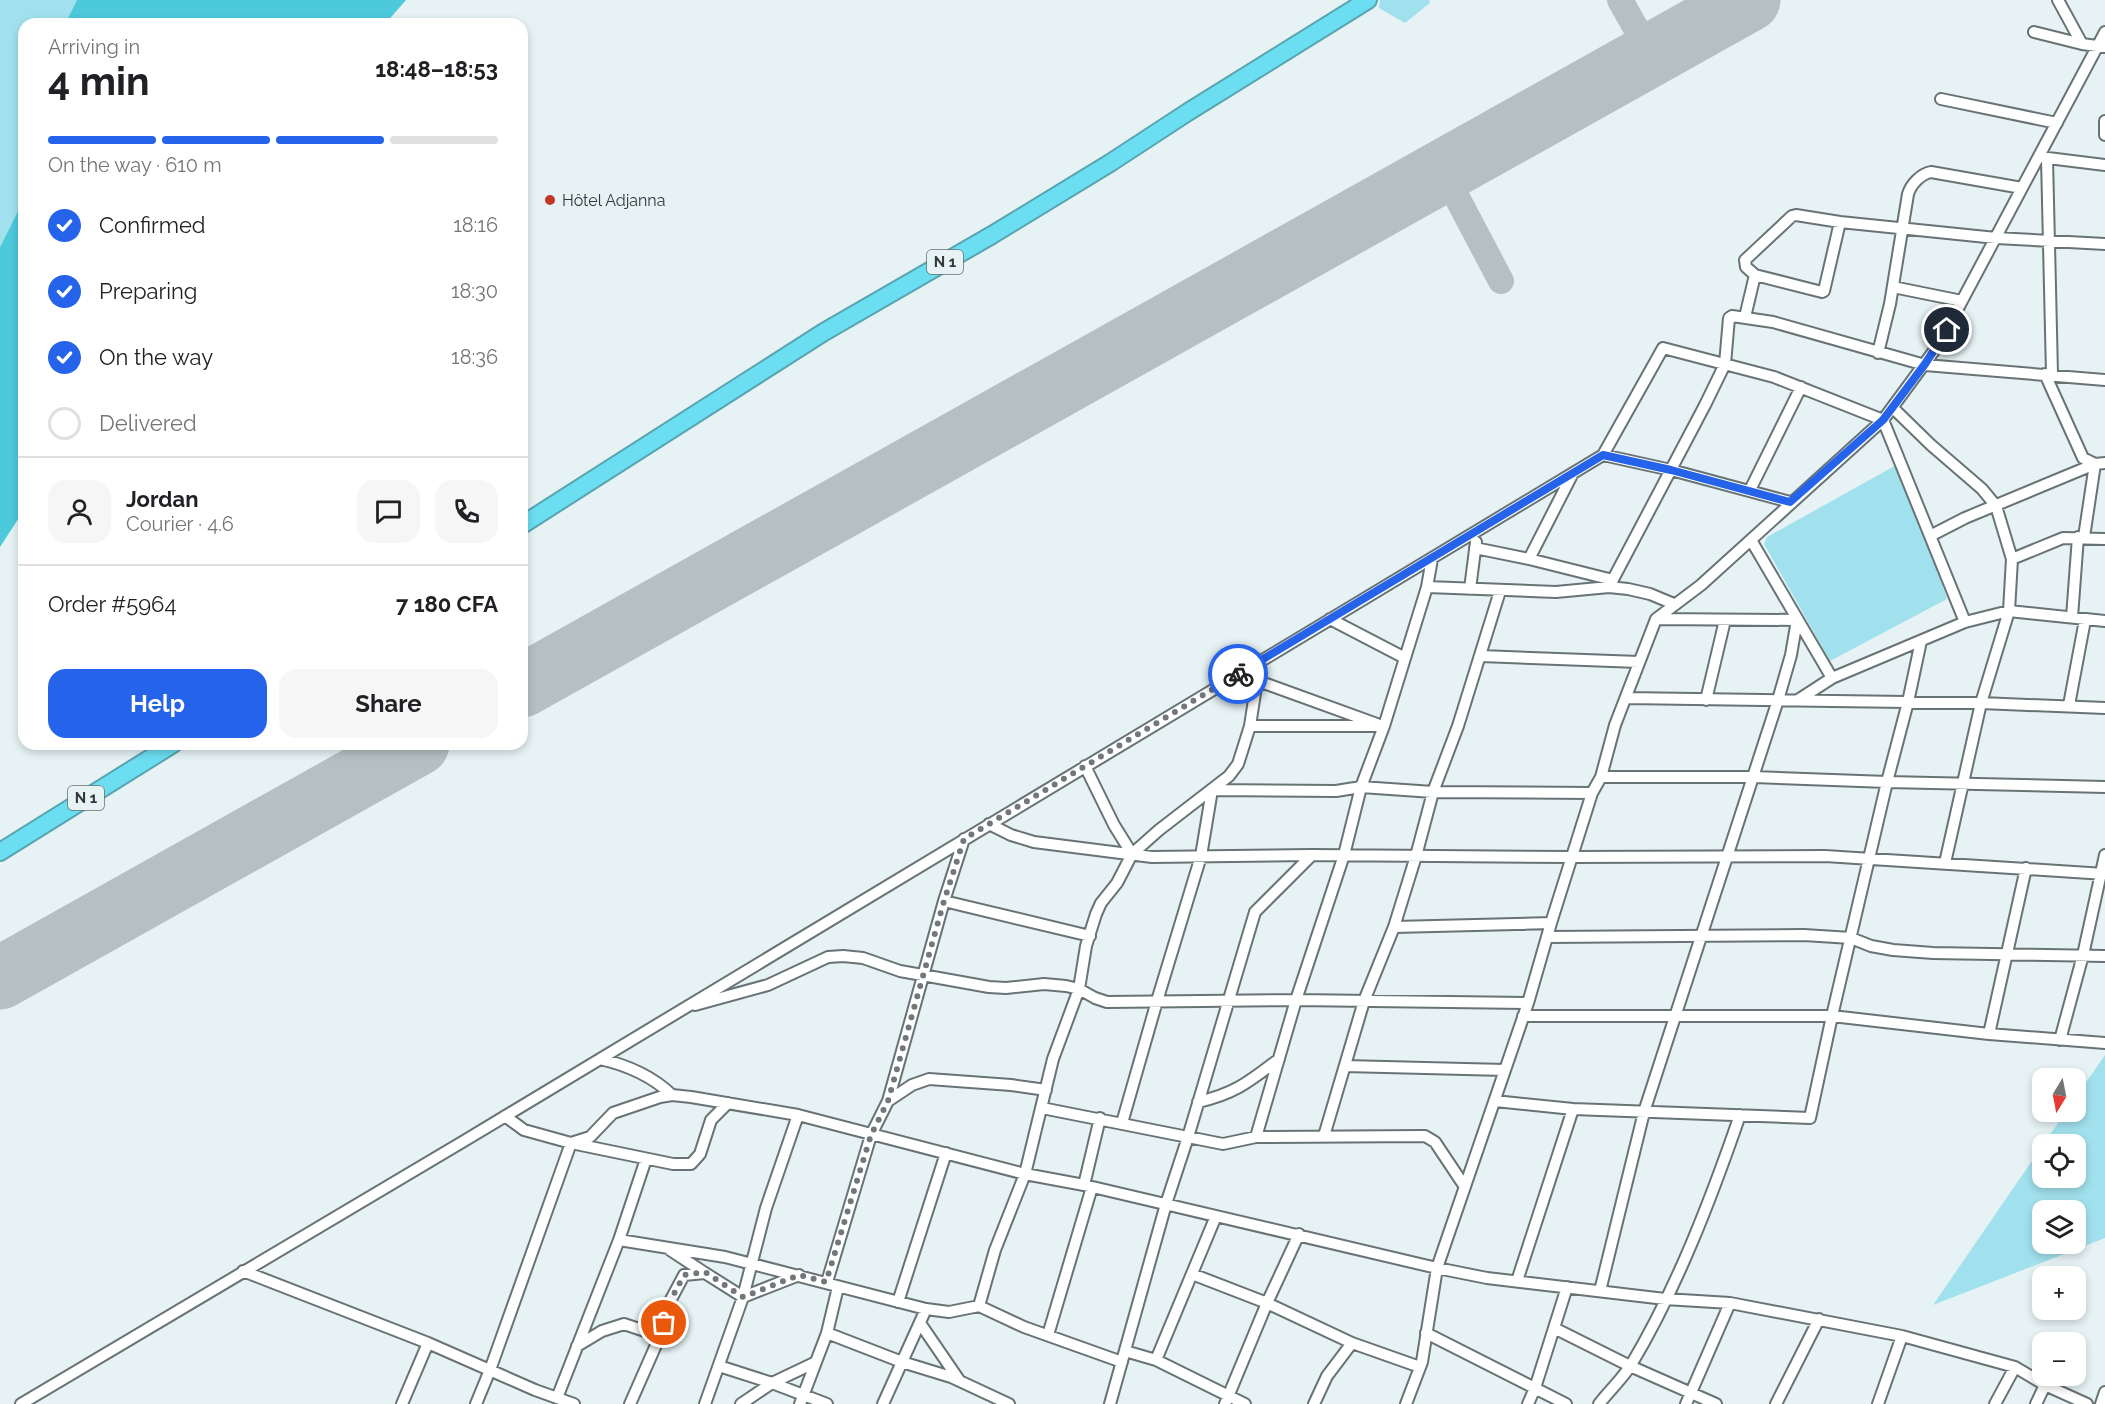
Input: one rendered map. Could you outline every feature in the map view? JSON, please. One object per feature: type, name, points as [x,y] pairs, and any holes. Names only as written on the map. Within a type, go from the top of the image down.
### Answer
[{"type":"highway","name":"N 1","points":[[528,521],[824,332],[982,241],[1100,169],[1368,0]]},
{"type":"highway","name":"N 1","points":[[0,852],[163,750]]},
{"type":"street","points":[[2058,0],[2082,44]]},
{"type":"street","points":[[2034,32],[2101,47]]},
{"type":"street","points":[[1406,1404],[1420,1367],[1437,1268],[1528,1003],[1592,793],[1601,777],[1615,725],[1656,619],[1701,585],[1883,420],[1893,408],[1939,344],[2022,188],[2043,157],[2057,123],[2101,47],[2105,32]]},
{"type":"street","points":[[1941,99],[2057,123]]},
{"type":"street","points":[[2105,121],[2105,135]]},
{"type":"street","points":[[2043,157],[2105,165]]},
{"type":"street","points":[[2043,157],[2048,242],[2048,374],[2083,458],[2100,464]]},
{"type":"street","points":[[1878,353],[1893,287],[1910,189],[1927,173],[2022,188]]},
{"type":"street","points":[[1840,222],[1822,292],[1755,274],[1746,267],[1745,260],[1792,216],[1802,215],[1840,222],[1996,238],[2105,244]]},
{"type":"street","points":[[1745,316],[1755,274]]},
{"type":"street","points":[[1893,287],[1962,301]]},
{"type":"street","points":[[1611,584],[1725,364],[1729,318],[1732,316],[1745,316],[1782,324],[1878,353],[1925,364],[2105,380]]},
{"type":"street","points":[[21,1404],[505,1116],[1603,455],[1663,348],[1774,377],[1883,420],[1965,622]]},
{"type":"street","points":[[1750,490],[1801,387]]},
{"type":"street","points":[[1893,408],[1982,489],[1996,506],[2012,560],[2009,611],[1981,703],[1945,863]]},
{"type":"street","points":[[1603,455],[1671,470],[1790,502]]},
{"type":"street","points":[[1930,536],[1996,506],[2100,464]]},
{"type":"street","points":[[2072,617],[2081,537],[2100,464]]},
{"type":"street","points":[[1529,559],[1574,473]]},
{"type":"street","points":[[1470,590],[1477,531]]},
{"type":"street","points":[[2012,560],[2054,541],[2081,537],[2105,539]]},
{"type":"street","points":[[1751,540],[1832,678]]},
{"type":"street","points":[[1475,548],[1529,559],[1650,594],[1674,604]]},
{"type":"street","points":[[1256,1137],[1296,1000],[1344,855],[1361,788],[1384,726],[1427,587],[1432,559]]},
{"type":"street","points":[[1427,587],[1556,592],[1611,584]]},
{"type":"street","points":[[1324,1136],[1364,1001],[1394,927],[1433,792],[1458,726],[1500,591]]},
{"type":"street","points":[[1798,700],[1832,678],[1965,622],[2009,611],[2105,621]]},
{"type":"street","points":[[1656,619],[1797,620]]},
{"type":"street","points":[[1330,620],[1405,658]]},
{"type":"street","points":[[1706,700],[1725,620]]},
{"type":"street","points":[[1600,1291],[1644,1112],[1778,700],[1791,654],[1797,620]]},
{"type":"street","points":[[2068,705],[2085,620]]},
{"type":"street","points":[[1495,1101],[1573,1109],[1810,1118],[1921,641]]},
{"type":"street","points":[[1481,656],[1639,662]]},
{"type":"street","points":[[1239,674],[1384,726]]},
{"type":"street","points":[[979,1306],[995,1250],[1025,1174],[1062,1030],[1079,989],[1099,906],[1117,883],[1132,854],[1229,776],[1238,764],[1250,726],[1257,680]]},
{"type":"street","points":[[1626,698],[1981,703],[2105,708]]},
{"type":"street","points":[[1250,726],[1384,726]]},
{"type":"street","points":[[1085,766],[1114,825],[1132,854]]},
{"type":"street","points":[[1601,777],[1754,777],[2105,787]]},
{"type":"street","points":[[1212,790],[1336,791],[1361,788],[1433,792],[1592,793]]},
{"type":"street","points":[[1122,1123],[1201,856],[1212,790]]},
{"type":"street","points":[[989,824],[1011,835],[1034,842],[1173,858],[1312,855],[1825,856],[2103,874]]},
{"type":"street","points":[[826,1282],[871,1135],[888,1101],[944,901],[964,839]]},
{"type":"street","points":[[1110,1404],[1166,1204],[1255,912],[1312,855]]},
{"type":"street","points":[[2060,1040],[2103,874],[2105,855]]},
{"type":"street","points":[[1989,1034],[2026,868]]},
{"type":"street","points":[[944,901],[1090,936]]},
{"type":"street","points":[[1394,927],[1551,923]]},
{"type":"street","points":[[1547,937],[1804,935],[1851,938],[1871,946],[1933,954],[2105,956]]},
{"type":"street","points":[[682,1008],[768,985],[828,957],[863,958],[900,971],[989,987],[1006,988],[1044,984],[1079,989],[1107,1002],[1296,1000],[1528,1003]]},
{"type":"street","points":[[1523,1016],[1832,1016],[1989,1034],[2105,1043]]},
{"type":"street","points":[[600,1059],[629,1067],[660,1084],[672,1095]]},
{"type":"street","points":[[1198,1102],[1221,1097],[1241,1088],[1279,1059]]},
{"type":"street","points":[[1345,1066],[1505,1070]]},
{"type":"street","points":[[888,1101],[912,1085],[929,1079],[1046,1090]]},
{"type":"street","points":[[571,1143],[590,1137],[613,1113],[660,1096],[672,1095],[728,1103],[798,1115],[1025,1174],[1299,1234],[1437,1268],[1487,1278],[1665,1299],[1730,1303],[1819,1319],[1902,1336],[2015,1367],[2032,1377]]},
{"type":"street","points":[[505,1116],[524,1130],[571,1143],[673,1164],[691,1164],[700,1154],[711,1120],[728,1103]]},
{"type":"street","points":[[1042,1108],[1226,1144],[1256,1137],[1425,1136],[1431,1138],[1465,1187]]},
{"type":"street","points":[[1517,1281],[1573,1109]]},
{"type":"street","points":[[705,1404],[743,1297],[766,1208],[798,1115]]},
{"type":"street","points":[[1599,1404],[1630,1366],[1665,1299],[1713,1191],[1740,1115]]},
{"type":"street","points":[[1048,1335],[1088,1186],[1100,1118]]},
{"type":"street","points":[[476,1404],[571,1143]]},
{"type":"street","points":[[898,1302],[946,1153]]},
{"type":"street","points":[[557,1398],[619,1240],[646,1159]]},
{"type":"street","points":[[1155,1360],[1216,1216]]},
{"type":"street","points":[[1227,1400],[1267,1303],[1299,1234]]},
{"type":"street","points":[[619,1240],[751,1263],[926,1309],[949,1312],[979,1306],[1024,1327],[1048,1335],[1124,1356],[1155,1360],[1227,1400],[1245,1404]]},
{"type":"street","points":[[666,1247],[743,1297]]},
{"type":"street","points":[[243,1271],[428,1343],[535,1390],[574,1404]]},
{"type":"street","points":[[630,1404],[660,1336],[668,1305],[684,1275],[705,1272]]},
{"type":"street","points":[[1192,1274],[1267,1303],[1352,1343],[1420,1367]]},
{"type":"street","points":[[743,1297],[799,1275]]},
{"type":"street","points":[[801,1400],[827,1333],[838,1287]]},
{"type":"street","points":[[1528,1404],[1567,1287]]},
{"type":"street","points":[[1686,1404],[1730,1303]]},
{"type":"street","points":[[883,1404],[926,1309]]},
{"type":"street","points":[[1776,1404],[1819,1319]]},
{"type":"street","points":[[920,1323],[959,1380]]},
{"type":"street","points":[[577,1346],[602,1331],[624,1324],[660,1336]]},
{"type":"street","points":[[1554,1328],[1630,1366],[1716,1404]]},
{"type":"street","points":[[827,1333],[902,1362],[959,1380],[1010,1404]]},
{"type":"street","points":[[1426,1334],[1566,1404]]},
{"type":"street","points":[[1878,1404],[1902,1336]]},
{"type":"street","points":[[402,1404],[428,1343]]},
{"type":"street","points":[[1314,1404],[1327,1376],[1352,1343]]},
{"type":"street","points":[[741,1404],[772,1383],[816,1362]]},
{"type":"street","points":[[719,1366],[772,1383],[801,1400],[827,1404]]},
{"type":"street","points":[[1995,1404],[2015,1367]]},
{"type":"street","points":[[2036,1404],[2045,1386]]},
{"type":"street","points":[[2047,1386],[2087,1404]]},
{"type":"street","points":[[2101,1404],[2105,1392]]},
{"type":"shaded area","points":[[0,0],[77,0],[68,18],[18,18],[18,211],[0,247]]},
{"type":"shaded area","points":[[77,0],[406,0],[390,18],[68,18]]},
{"type":"shaded area","points":[[1380,0],[1429,0],[1430,3],[1405,23],[1379,8]]},
{"type":"shaded area","points":[[18,211],[18,519],[0,547],[0,247]]},
{"type":"shaded area","points":[[1900,463],[1947,599],[1830,661],[1764,544],[1767,537]]},
{"type":"shaded area","points":[[2105,1055],[2105,1238],[2086,1245],[2086,1200],[2032,1200],[2032,1254],[2064,1254],[1933,1305],[2032,1161],[2032,1188],[2086,1188],[2086,1134],[2050,1134],[2059,1122],[2086,1122],[2086,1083]]},
{"type":"taxiway","points":[[1620,0],[1651,55]]},
{"type":"taxiway","points":[[1443,171],[1501,281]]},
{"type":"runway","points":[[528,683],[1749,0]]},
{"type":"runway","points":[[0,978],[407,750]]},
{"type":"way so far","points":[[664,1323],[668,1305],[684,1275],[705,1272],[743,1297],[771,1284],[799,1275],[826,1282],[871,1135],[888,1101],[944,901],[964,839],[1238,674]]},
{"type":"place","name":"Hôtel Adjanna","points":[[550,200]]},
{"type":"route","points":[[1238,674],[1603,455],[1671,470],[1790,502],[1883,420],[1947,330]]}]
